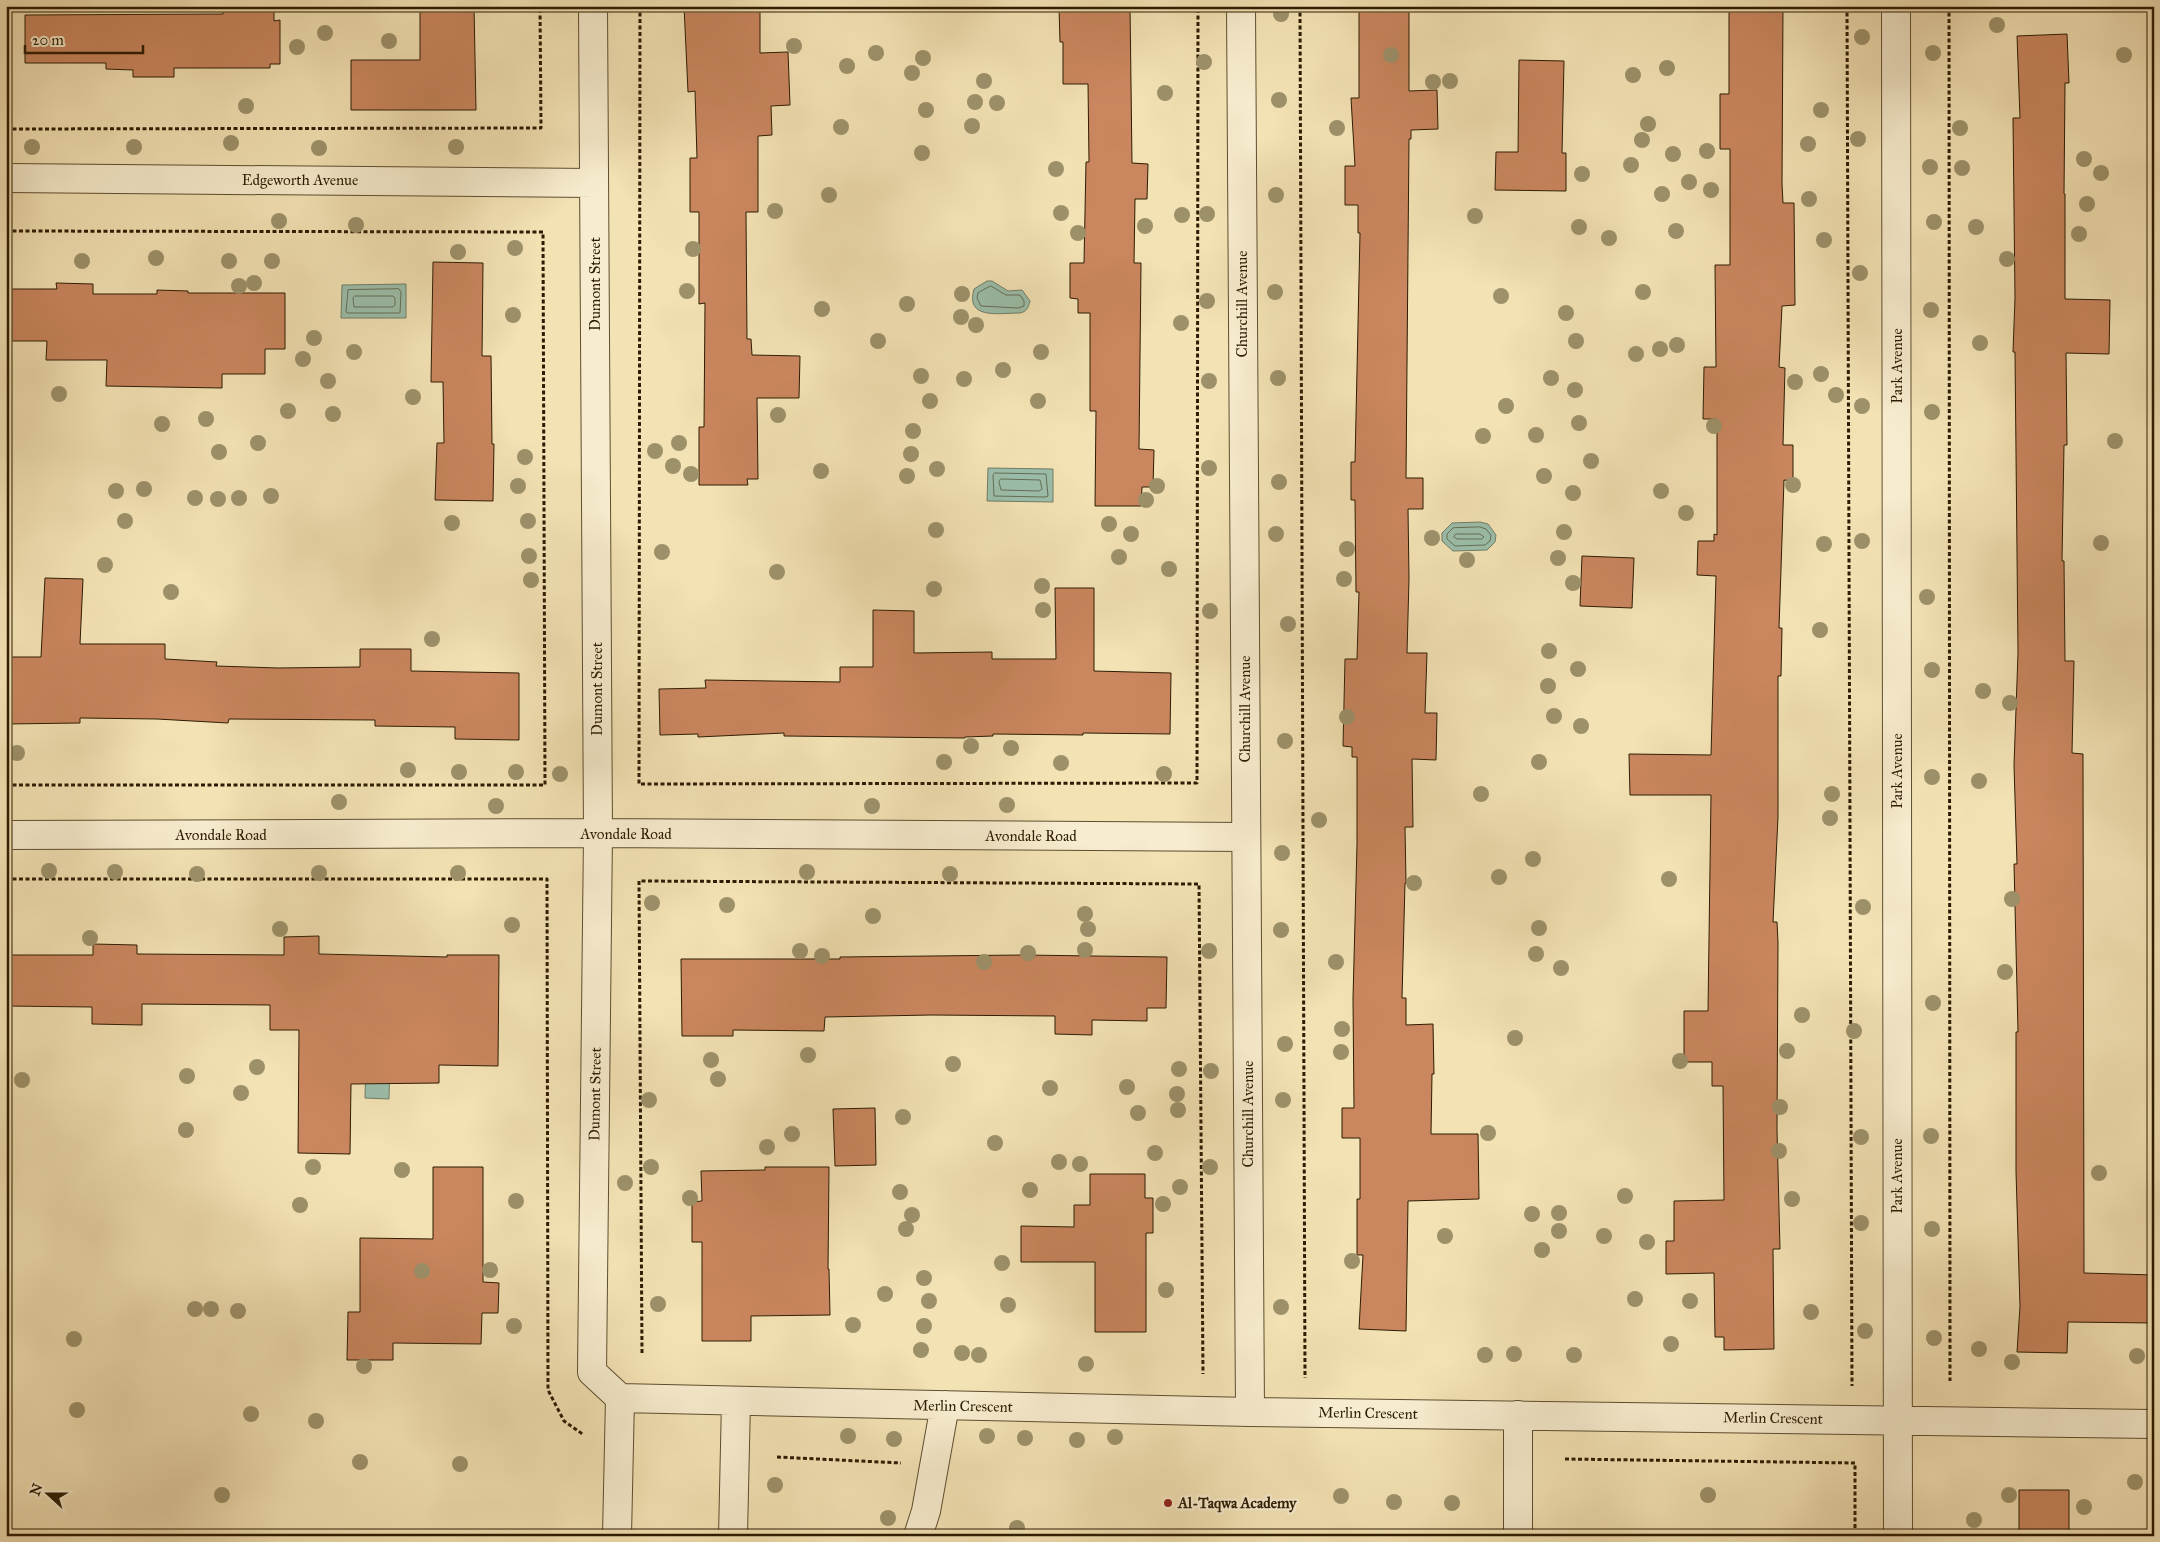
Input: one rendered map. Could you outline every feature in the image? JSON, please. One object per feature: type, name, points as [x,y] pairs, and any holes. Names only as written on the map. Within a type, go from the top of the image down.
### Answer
[{"type":"street","name":"Dumont Street","points":[[593,6],[598,833],[592,1372],[620,1398]]},
{"type":"street","name":"Churchill Avenue","points":[[1241,6],[1250,1412]]},
{"type":"street","name":"Park Avenue","points":[[1896,6],[1898,1536]]},
{"type":"street","name":"Edgeworth Avenue","points":[[6,178],[594,182]]},
{"type":"street","name":"Avondale Road","points":[[6,835],[598,833],[1246,837]]},
{"type":"street","name":"Merlin Crescent","points":[[620,1398],[1250,1412],[2154,1424]]},
{"type":"street","points":[[617,1536],[620,1398]]},
{"type":"street","points":[[733,1536],[736,1401]]},
{"type":"street","points":[[918,1536],[926,1511],[945,1405]]},
{"type":"street","points":[[1518,1415],[1518,1536]]},
{"type":"path","points":[[6,129],[541,128],[540,6]]},
{"type":"path","points":[[640,6],[639,784],[1197,783],[1198,6]]},
{"type":"path","points":[[1300,6],[1305,1379]]},
{"type":"path","points":[[1847,6],[1852,1386]]},
{"type":"path","points":[[1949,6],[1950,1382]]},
{"type":"path","points":[[6,231],[543,232],[546,785],[6,785]]},
{"type":"path","points":[[6,879],[547,879],[548,1390],[564,1421],[590,1440]]},
{"type":"path","points":[[642,1353],[639,881],[1199,884],[1203,1374]]},
{"type":"path","points":[[777,1457],[908,1463]]},
{"type":"path","points":[[1565,1459],[1855,1464],[1855,1536]]},
{"type":"water","points":[[987,281],[992,281],[1008,291],[1022,290],[1030,301],[1029,306],[1024,312],[1019,313],[994,314],[979,310],[974,306],[974,289]]},
{"type":"water","points":[[406,284],[406,318],[341,318],[342,285]]},
{"type":"water","points":[[988,468],[1053,469],[1053,502],[987,501]]},
{"type":"water","points":[[1480,522],[1488,524],[1496,535],[1495,542],[1487,550],[1453,551],[1442,541],[1442,533],[1452,523]]},
{"type":"water","points":[[366,1053],[390,1054],[389,1099],[365,1098]]},
{"type":"building","points":[[420,6],[474,6],[476,110],[351,110],[351,60],[420,60]]},
{"type":"building","points":[[684,6],[760,6],[760,53],[788,52],[790,105],[771,106],[772,135],[758,136],[758,212],[746,212],[747,339],[751,339],[752,355],[800,356],[799,398],[757,398],[758,479],[747,479],[748,485],[699,485],[699,427],[704,427],[705,303],[699,304],[699,212],[690,212],[690,158],[697,158],[695,91],[688,92]]},
{"type":"building","points":[[1059,6],[1130,6],[1132,163],[1148,164],[1147,199],[1135,199],[1134,263],[1141,263],[1139,449],[1154,450],[1153,487],[1142,487],[1141,506],[1095,506],[1096,411],[1090,411],[1090,313],[1078,313],[1078,299],[1070,298],[1070,263],[1084,263],[1086,162],[1089,162],[1088,84],[1063,84],[1063,42],[1060,42]]},
{"type":"building","points":[[1359,6],[1409,6],[1409,91],[1437,90],[1438,129],[1411,130],[1411,139],[1409,139],[1406,478],[1423,478],[1423,509],[1408,509],[1407,653],[1427,653],[1425,713],[1437,713],[1436,760],[1412,759],[1413,827],[1405,827],[1406,883],[1402,998],[1406,998],[1406,1025],[1433,1024],[1434,1074],[1432,1074],[1431,1134],[1478,1134],[1479,1199],[1408,1201],[1406,1331],[1359,1329],[1363,1255],[1357,1255],[1357,1199],[1360,1199],[1360,1138],[1342,1138],[1342,1108],[1354,1108],[1353,998],[1357,844],[1357,757],[1352,757],[1352,747],[1343,746],[1345,659],[1357,659],[1359,592],[1356,592],[1355,500],[1351,500],[1351,462],[1355,462],[1360,233],[1358,233],[1358,205],[1345,205],[1345,166],[1355,166],[1351,98],[1359,98]]},
{"type":"building","points":[[1729,6],[1783,6],[1782,184],[1783,203],[1794,203],[1795,305],[1782,306],[1779,367],[1785,368],[1783,445],[1793,445],[1793,481],[1784,480],[1779,628],[1782,628],[1781,676],[1778,676],[1778,817],[1773,922],[1777,922],[1778,942],[1777,1130],[1780,1249],[1773,1249],[1774,1349],[1724,1350],[1724,1337],[1715,1337],[1714,1273],[1666,1274],[1666,1241],[1674,1241],[1674,1201],[1724,1200],[1723,1086],[1712,1086],[1712,1062],[1684,1062],[1684,1011],[1708,1011],[1711,795],[1630,795],[1629,754],[1711,755],[1716,576],[1697,575],[1698,541],[1714,541],[1714,534],[1717,535],[1717,419],[1703,419],[1704,367],[1716,367],[1715,265],[1730,265],[1730,149],[1720,149],[1720,94],[1729,94]]},
{"type":"building","points":[[274,10],[274,21],[280,20],[280,64],[270,64],[270,68],[174,68],[174,77],[133,77],[133,70],[106,69],[106,63],[25,63],[25,15],[223,14],[223,11]]},
{"type":"building","points":[[2067,34],[2069,83],[2065,83],[2065,299],[2110,300],[2109,354],[2066,353],[2067,445],[2064,445],[2062,561],[2064,561],[2065,661],[2074,661],[2072,753],[2083,754],[2084,1273],[2154,1275],[2154,1323],[2068,1322],[2067,1353],[2017,1352],[2020,1306],[2016,1171],[2016,1032],[2018,1032],[2014,864],[2017,864],[2014,765],[2018,653],[2015,352],[2013,352],[2015,298],[2013,118],[2020,118],[2017,36]]},
{"type":"building","points":[[1519,60],[1564,61],[1562,153],[1566,153],[1566,191],[1495,190],[1496,152],[1518,152]]},
{"type":"building","points":[[433,262],[483,263],[482,356],[491,356],[492,444],[494,444],[493,501],[435,500],[437,443],[444,443],[443,382],[431,382]]},
{"type":"building","points":[[56,283],[93,284],[93,294],[157,294],[157,290],[188,291],[188,293],[285,293],[285,349],[265,349],[265,374],[222,374],[222,388],[106,386],[107,360],[46,360],[47,341],[12,341],[12,289],[57,289]]},
{"type":"building","points":[[1582,556],[1634,558],[1632,608],[1580,606]]},
{"type":"building","points":[[45,578],[83,579],[80,644],[165,644],[165,659],[217,662],[216,666],[278,668],[360,667],[360,649],[411,649],[411,671],[519,673],[519,740],[455,739],[455,727],[375,726],[375,720],[229,719],[228,723],[157,719],[80,718],[80,723],[6,724],[6,657],[41,657]]},
{"type":"building","points":[[1055,588],[1094,588],[1094,671],[1171,673],[1170,734],[993,734],[993,736],[965,738],[784,736],[784,733],[698,737],[698,734],[660,735],[659,689],[706,688],[705,680],[840,682],[840,667],[873,667],[873,610],[914,611],[914,653],[992,652],[992,659],[1056,659]]},
{"type":"building","points":[[319,936],[319,954],[447,957],[447,955],[499,955],[498,1066],[439,1065],[439,1083],[351,1084],[350,1154],[298,1153],[299,1030],[270,1030],[270,1005],[142,1004],[142,1025],[92,1024],[92,1007],[6,1006],[6,955],[93,955],[93,944],[137,945],[137,954],[284,955],[284,937]]},
{"type":"building","points":[[1023,955],[1167,957],[1166,1008],[1147,1008],[1147,1021],[1092,1020],[1092,1035],[1055,1034],[1055,1016],[931,1015],[825,1017],[824,1031],[733,1030],[733,1036],[682,1036],[681,959],[840,959],[840,957]]},
{"type":"building","points":[[875,1108],[876,1165],[835,1166],[833,1109]]},
{"type":"building","points":[[433,1167],[483,1167],[483,1282],[499,1283],[498,1313],[482,1313],[481,1344],[393,1343],[393,1360],[347,1360],[348,1312],[360,1312],[360,1238],[433,1239]]},
{"type":"building","points":[[765,1167],[829,1167],[828,1269],[830,1315],[751,1316],[751,1341],[702,1341],[702,1242],[692,1242],[692,1202],[702,1201],[701,1171],[765,1170]]},
{"type":"building","points":[[1090,1174],[1145,1174],[1145,1198],[1153,1198],[1153,1233],[1146,1233],[1146,1332],[1095,1332],[1095,1262],[1021,1262],[1021,1226],[1074,1227],[1074,1205],[1090,1205]]},
{"type":"building","points":[[2019,1490],[2069,1490],[2069,1536],[2019,1536]]},
{"type":"place","name":"Al-Taqwa Academy","points":[[1168,1503]]}]
